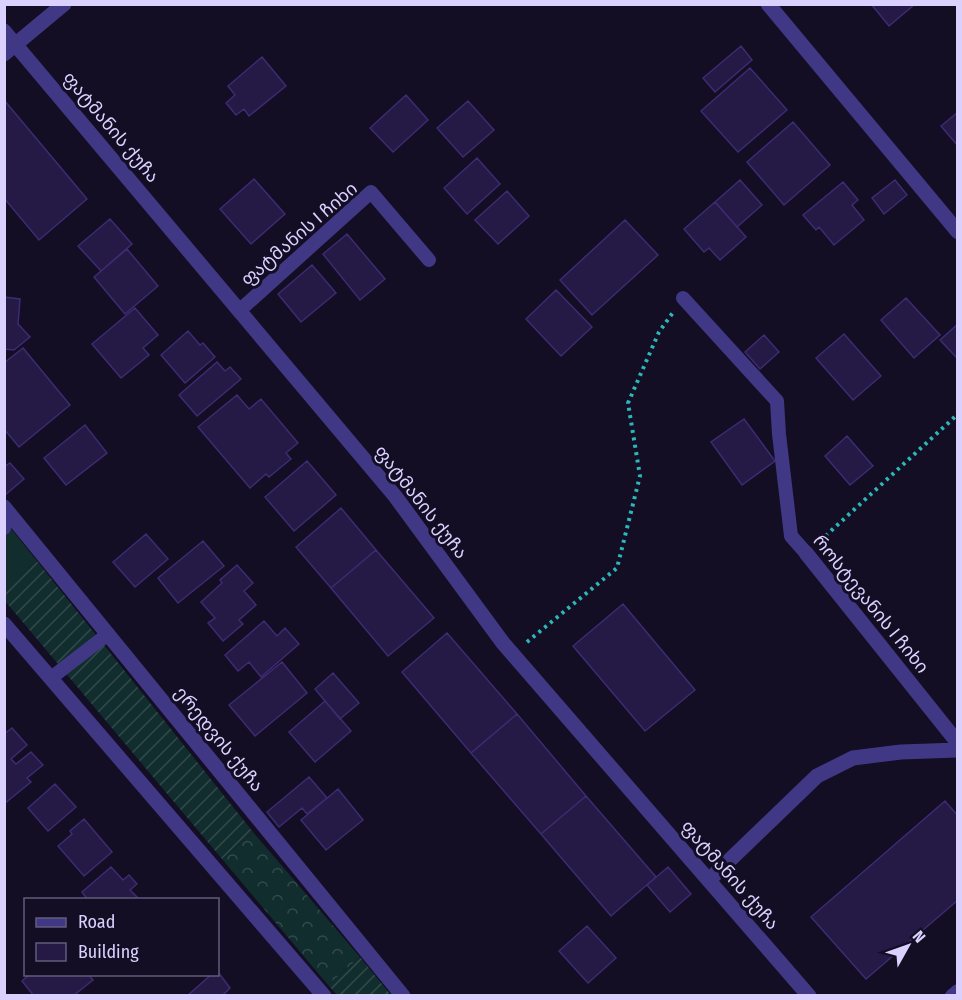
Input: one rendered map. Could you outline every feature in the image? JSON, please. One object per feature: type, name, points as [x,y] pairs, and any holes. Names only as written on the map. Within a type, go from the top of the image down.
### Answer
[{"type":"street","points":[[10,49],[64,4]]},
{"type":"street","points":[[768,4],[957,232]]},
{"type":"street","name":"ფატმანის ქუჩა","points":[[4,31],[10,49],[239,311],[395,496],[512,654],[809,996]]},
{"type":"street","name":"ერედვის ქუჩა","points":[[7,510],[403,996]]},
{"type":"street","name":"როსტევანის I ჩიხი","points":[[806,554],[957,743]]},
{"type":"street","points":[[4,624],[324,996]]},
{"type":"street","points":[[709,880],[817,777],[853,758],[901,752],[957,750]]},
{"type":"lane","name":"ფატმანის I ჩიხი","points":[[239,311],[370,192],[429,260]]},
{"type":"lane","name":"როსტევანის I ჩიხი","points":[[683,298],[777,402],[791,536],[806,554]]},
{"type":"lane","points":[[4,528],[7,510]]},
{"type":"lane","points":[[51,678],[108,634]]},
{"type":"lane","points":[[952,996],[957,991]]},
{"type":"path","points":[[512,654],[617,568],[640,476],[628,403],[659,332],[683,298]]},
{"type":"path","points":[[806,554],[957,414]]},
{"type":"green space","points":[[4,520],[37,561],[5,588],[4,588]]},
{"type":"green space","points":[[37,561],[253,832],[222,859],[5,601],[4,588]]},
{"type":"green space","points":[[253,832],[360,957],[328,985],[222,859]]},
{"type":"green space","points":[[360,957],[391,995],[337,995],[328,985]]},
{"type":"building","points":[[871,4],[915,4],[889,26]]},
{"type":"building","points":[[741,46],[752,60],[715,92],[703,78]]},
{"type":"building","points":[[262,57],[286,86],[249,116],[244,109],[236,115],[226,103],[235,95],[228,86]]},
{"type":"building","points":[[750,68],[787,110],[738,152],[701,111]]},
{"type":"building","points":[[406,95],[428,120],[393,152],[370,128]]},
{"type":"building","points":[[4,100],[87,199],[39,240],[4,198]]},
{"type":"building","points":[[468,101],[494,130],[463,157],[437,128]]},
{"type":"building","points":[[958,112],[958,146],[941,126]]},
{"type":"building","points":[[793,122],[830,165],[784,205],[747,162]]},
{"type":"building","points":[[477,158],[500,184],[467,214],[444,188]]},
{"type":"building","points":[[254,179],[285,214],[251,244],[220,209]]},
{"type":"building","points":[[740,180],[762,205],[737,227],[715,202]]},
{"type":"building","points":[[895,180],[907,195],[884,214],[872,198]]},
{"type":"building","points":[[843,182],[858,200],[852,205],[864,220],[834,245],[819,227],[816,230],[803,215]]},
{"type":"building","points":[[507,191],[529,216],[498,244],[475,220]]},
{"type":"building","points":[[715,202],[746,237],[720,260],[709,248],[704,252],[684,229]]},
{"type":"building","points":[[110,219],[132,244],[101,271],[78,246]]},
{"type":"building","points":[[625,220],[658,255],[592,315],[560,280]]},
{"type":"building","points":[[347,234],[385,279],[360,300],[323,254]]},
{"type":"building","points":[[127,249],[158,286],[125,314],[94,277]]},
{"type":"building","points":[[312,265],[336,293],[301,322],[278,294]]},
{"type":"building","points":[[556,290],[592,327],[561,356],[526,319]]},
{"type":"building","points":[[4,297],[20,299],[18,324],[30,337],[14,350],[4,349]]},
{"type":"building","points":[[906,298],[940,335],[914,358],[881,320]]},
{"type":"building","points":[[135,308],[158,335],[143,348],[149,355],[121,378],[92,344]]},
{"type":"building","points":[[958,324],[958,359],[940,340]]},
{"type":"building","points":[[188,331],[215,357],[185,383],[161,355]]},
{"type":"building","points":[[844,334],[881,376],[853,400],[816,358]]},
{"type":"building","points":[[764,335],[779,352],[760,369],[745,352]]},
{"type":"building","points":[[23,348],[70,405],[19,447],[4,429],[4,363]]},
{"type":"building","points":[[217,362],[225,371],[230,367],[241,379],[197,416],[179,395]]},
{"type":"building","points":[[237,395],[249,409],[261,399],[298,443],[286,453],[291,459],[269,477],[266,474],[250,488],[198,427]]},
{"type":"building","points":[[744,419],[775,461],[742,485],[711,442]]},
{"type":"building","points":[[85,425],[107,453],[66,485],[44,458]]},
{"type":"building","points":[[847,436],[873,466],[850,485],[825,456]]},
{"type":"building","points":[[307,461],[336,495],[294,531],[265,497]]},
{"type":"building","points":[[10,463],[24,479],[6,494],[4,493],[4,467]]},
{"type":"building","points":[[341,508],[376,550],[331,588],[296,547]]},
{"type":"building","points":[[146,534],[168,559],[135,587],[113,562]]},
{"type":"building","points":[[203,541],[224,566],[178,603],[158,578]]},
{"type":"building","points":[[376,550],[434,618],[388,656],[331,588]]},
{"type":"building","points":[[237,565],[253,583],[244,591],[256,605],[239,620],[243,624],[223,641],[208,623],[215,618],[201,602],[222,583],[220,580]]},
{"type":"building","points":[[623,604],[695,690],[645,731],[573,646]]},
{"type":"building","points":[[264,621],[277,636],[285,628],[299,644],[261,677],[249,662],[238,671],[225,655]]},
{"type":"building","points":[[447,633],[517,714],[471,753],[402,672]]},
{"type":"building","points":[[282,662],[307,693],[255,736],[229,705]]},
{"type":"building","points":[[333,673],[359,703],[340,719],[315,689]]},
{"type":"building","points":[[325,701],[351,731],[315,762],[289,732]]},
{"type":"building","points":[[517,714],[586,796],[541,834],[471,753]]},
{"type":"building","points":[[12,728],[27,745],[11,759],[16,764],[31,752],[43,765],[27,778],[31,782],[4,804],[4,734]]},
{"type":"building","points":[[309,777],[327,798],[307,814],[302,808],[279,827],[267,812]]},
{"type":"building","points":[[55,784],[76,807],[48,831],[28,808]]},
{"type":"building","points":[[338,789],[363,820],[326,850],[301,820]]},
{"type":"building","points":[[586,796],[656,877],[611,916],[541,834]]},
{"type":"building","points":[[945,801],[958,816],[958,900],[866,979],[811,917]]},
{"type":"building","points":[[84,819],[112,852],[84,876],[58,846]]},
{"type":"building","points":[[111,867],[123,880],[129,875],[137,884],[130,890],[136,898],[86,898],[82,892]]},
{"type":"building","points":[[668,867],[691,894],[670,912],[647,885]]},
{"type":"building","points":[[587,926],[616,958],[588,983],[559,951]]},
{"type":"building","points":[[219,973],[230,988],[224,994],[226,996],[187,996],[210,976],[219,976]]},
{"type":"building","points":[[28,976],[90,976],[93,980],[73,996],[34,996],[22,981]]}]
